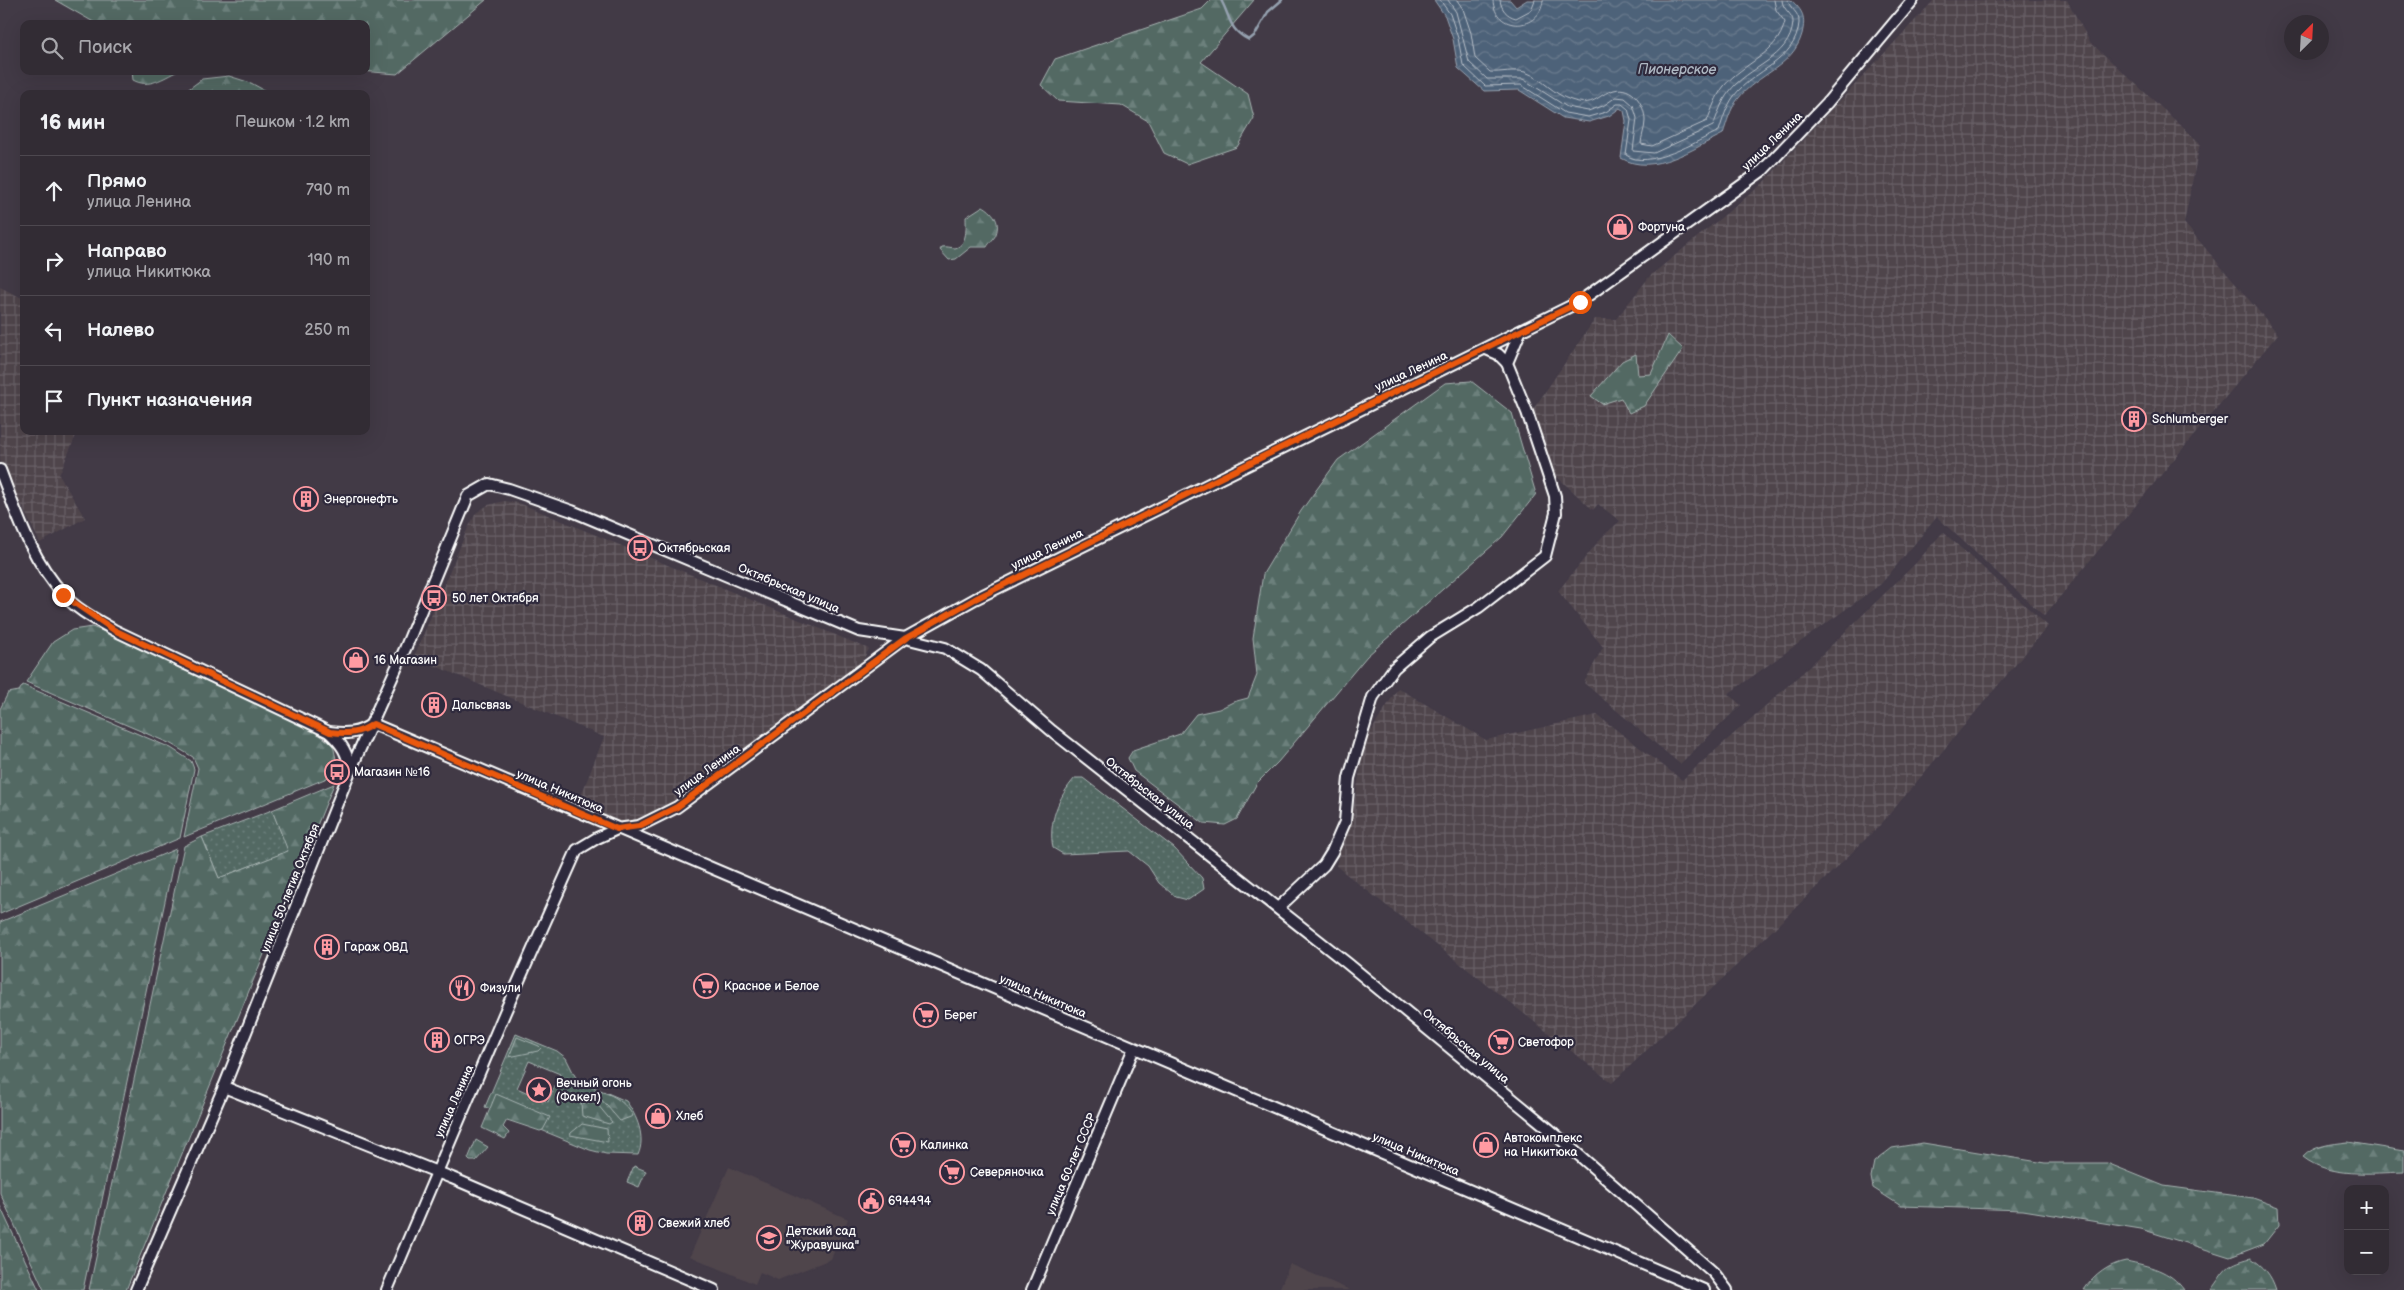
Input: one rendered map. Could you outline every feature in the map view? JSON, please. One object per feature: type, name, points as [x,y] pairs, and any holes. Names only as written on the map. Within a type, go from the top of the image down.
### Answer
[{"type":"street","name":"улица Ленина","points":[[387,1290],[577,850],[596,838],[617,829],[639,826],[677,807],[906,638],[983,595],[1580,302],[1763,170],[1827,103],[1913,0]]},
{"type":"street","points":[[1508,363],[1520,332]]},
{"type":"street","points":[[1278,908],[1324,865],[1332,852],[1345,822],[1349,778],[1373,697],[1394,668],[1430,637],[1479,607],[1545,556],[1556,513],[1555,496],[1527,412],[1508,363],[1498,354],[1486,349]]},
{"type":"street","points":[[0,470],[20,528],[40,566],[70,601],[114,630],[330,732],[342,744],[349,757],[350,771]]},
{"type":"street","name":"Октябрьская улица","points":[[468,496],[489,484],[509,488],[572,511],[859,631],[906,638],[945,648],[981,670],[1052,731],[1278,908],[1549,1130],[1714,1273],[1727,1290]]},
{"type":"street","name":"улица 50-летия Октября","points":[[136,1290],[224,1087],[350,771],[373,724],[468,496]]},
{"type":"street","points":[[330,732],[352,733],[363,731],[373,724]]},
{"type":"street","name":"улица Никитюка","points":[[373,724],[1705,1290]]},
{"type":"street","name":"улица 60-лет СССР","points":[[1032,1290],[1134,1048]]},
{"type":"street","points":[[224,1087],[437,1172],[714,1290]]},
{"type":"street","points":[[1705,1290],[1714,1273]]},
{"type":"shaded area","points":[[1934,0],[2067,0],[2090,42],[2200,143],[2184,223],[2278,334],[2044,616],[1937,517],[1881,584],[1728,694],[1741,705],[1680,764],[1584,683],[1603,647],[1558,591],[1602,537],[1620,521],[1598,504],[1593,510],[1554,474],[1532,411],[1595,319],[1616,319],[1650,276],[1761,185]]},
{"type":"shaded area","points":[[0,287],[20,297],[20,435],[76,435],[59,475],[85,518],[40,543],[0,461]]},
{"type":"shaded area","points":[[504,501],[519,503],[869,649],[852,679],[664,813],[622,824],[577,806],[604,737],[414,657],[467,530],[476,513],[488,505]]},
{"type":"shaded area","points":[[1943,532],[2048,626],[1882,823],[1738,964],[1612,1083],[1336,866],[1340,849],[1351,822],[1365,741],[1398,688],[1486,740],[1597,715],[1682,780],[1810,666],[1915,564]]},
{"type":"shaded area","name":"Детский сад \"Журавушка\"","points":[[729,1167],[848,1219],[831,1259],[778,1280],[760,1272],[755,1284],[690,1256]]},
{"type":"shaded area","points":[[1290,1264],[1350,1290],[1279,1290]]},
{"type":"green space","points":[[55,0],[486,0],[397,74],[370,72],[370,20],[90,20]]},
{"type":"green space","points":[[1211,0],[1254,0],[1201,62],[1248,94],[1254,118],[1237,147],[1187,164],[1164,153],[1148,121],[1121,105],[1058,101],[1041,85],[1055,59],[1202,9]]},
{"type":"green space","points":[[132,75],[170,75],[150,83],[133,80]]},
{"type":"green space","points":[[229,76],[251,83],[264,90],[187,90],[202,79]]},
{"type":"green space","points":[[983,206],[995,217],[997,225],[996,234],[987,247],[971,247],[956,259],[949,260],[940,250],[942,247],[955,248],[962,243],[966,230],[966,217]]},
{"type":"green space","points":[[1668,335],[1683,349],[1644,406],[1629,413],[1621,398],[1602,404],[1591,396],[1622,361],[1636,354],[1638,375],[1651,374]]},
{"type":"green space","points":[[1471,381],[1512,413],[1536,494],[1502,537],[1367,656],[1278,762],[1257,783],[1237,819],[1225,825],[1203,823],[1134,771],[1128,758],[1133,750],[1180,734],[1196,714],[1219,709],[1233,702],[1248,698],[1257,675],[1253,638],[1263,574],[1301,511],[1338,460],[1445,383]]},
{"type":"green space","points":[[92,627],[120,638],[313,730],[333,745],[336,759],[327,778],[184,837],[198,768],[193,757],[171,744],[26,682],[53,642],[72,630]]},
{"type":"green space","points":[[23,685],[171,748],[191,761],[194,769],[180,838],[0,914],[0,709],[8,693],[19,691]]},
{"type":"green space","points":[[1075,778],[1083,778],[1174,848],[1202,878],[1204,889],[1188,900],[1176,897],[1159,883],[1148,866],[1129,851],[1063,854],[1053,848],[1053,820],[1059,802]]},
{"type":"green space","points":[[334,784],[126,1290],[89,1290],[184,846],[202,837],[219,878],[288,851],[272,810]]},
{"type":"green space","points":[[272,810],[289,851],[219,878],[202,837]]},
{"type":"green space","points":[[176,849],[83,1290],[44,1290],[0,1193],[0,922]]},
{"type":"green space","points":[[516,1034],[557,1051],[566,1058],[577,1080],[626,1101],[634,1113],[641,1134],[638,1155],[606,1154],[590,1150],[485,1107]],"holes":[[[529,1061],[560,1074],[548,1102],[517,1088]]]},
{"type":"green space","points":[[517,1037],[541,1048],[538,1051],[509,1057]]},
{"type":"green space","points":[[594,1091],[612,1095],[633,1116],[620,1121]]},
{"type":"green space","points":[[496,1094],[550,1117],[543,1130],[540,1131],[507,1120],[503,1127],[509,1133],[505,1139],[482,1128]]},
{"type":"green space","points":[[588,1102],[598,1105],[612,1122],[609,1124],[582,1116],[581,1103]]},
{"type":"green space","points":[[582,1124],[607,1129],[608,1142],[570,1135]]},
{"type":"green space","points":[[476,1140],[488,1147],[476,1161],[470,1161],[468,1159]]},
{"type":"green space","points":[[2348,1142],[2404,1151],[2404,1172],[2351,1173],[2313,1164],[2303,1157],[2312,1150],[2330,1144]]},
{"type":"green space","points":[[1923,1143],[2045,1163],[2107,1163],[2164,1186],[2253,1198],[2278,1207],[2279,1225],[2264,1244],[2230,1257],[2141,1229],[2023,1210],[1901,1206],[1873,1188],[1871,1177],[1874,1162],[1892,1148]]},
{"type":"green space","points":[[634,1166],[646,1171],[639,1187],[627,1182]]},
{"type":"green space","points":[[0,1206],[39,1290],[0,1290]]},
{"type":"green space","points":[[2251,1258],[2266,1271],[2276,1290],[2211,1290],[2226,1269],[2235,1263]]},
{"type":"green space","points":[[2126,1261],[2166,1273],[2184,1290],[2084,1290],[2102,1271]]},
{"type":"water","name":"Пионерское","points":[[1434,0],[1510,0],[1516,7],[1527,0],[1791,0],[1801,11],[1804,23],[1802,34],[1791,55],[1746,90],[1735,103],[1723,134],[1686,153],[1660,162],[1646,164],[1633,163],[1621,158],[1626,121],[1624,111],[1620,108],[1609,116],[1589,122],[1563,118],[1519,90],[1484,91],[1458,68],[1453,39],[1445,16]]},
{"type":"waterway","points":[[1221,0],[1237,32],[1249,40],[1255,35],[1268,12],[1282,0]]},
{"type":"place","name":"Фортуна","points":[[1620,227]]},
{"type":"place","name":"Schlumberger","points":[[2134,419]]},
{"type":"place","name":"Энергонефть","points":[[306,499]]},
{"type":"place","name":"Октябрьская","points":[[640,548]]},
{"type":"place","name":"50 лет Октября","points":[[434,598]]},
{"type":"place","name":"16 Магазин","points":[[356,660]]},
{"type":"place","name":"Дальсвязь","points":[[434,705]]},
{"type":"place","name":"Магазин №16","points":[[337,772]]},
{"type":"place","name":"Гараж ОВД","points":[[327,947]]},
{"type":"place","name":"Красное и Белое","points":[[706,986]]},
{"type":"place","name":"Физули","points":[[462,988]]},
{"type":"place","name":"Берег","points":[[926,1015]]},
{"type":"place","name":"ОГРЭ","points":[[437,1040]]},
{"type":"place","name":"Светофор","points":[[1501,1042]]},
{"type":"place","name":"Вечный огонь (Факел)","points":[[539,1090]]},
{"type":"place","name":"Хлеб","points":[[658,1116]]},
{"type":"place","name":"Калинка","points":[[903,1145]]},
{"type":"place","name":"Автокомплекс на Никитюка","points":[[1486,1145]]},
{"type":"place","name":"Северяночка","points":[[952,1172]]},
{"type":"place","name":"694494","points":[[871,1201]]},
{"type":"place","name":"Свежий хлеб","points":[[640,1223]]},
{"type":"place","name":"Детский сад \"Журавушка\"","points":[[769,1238]]},
{"type":"route","points":[[63,595],[94,619],[114,630],[330,732],[345,734],[363,731],[373,724],[617,829],[639,826],[655,820],[677,807],[906,638],[975,599],[1580,302]]}]
